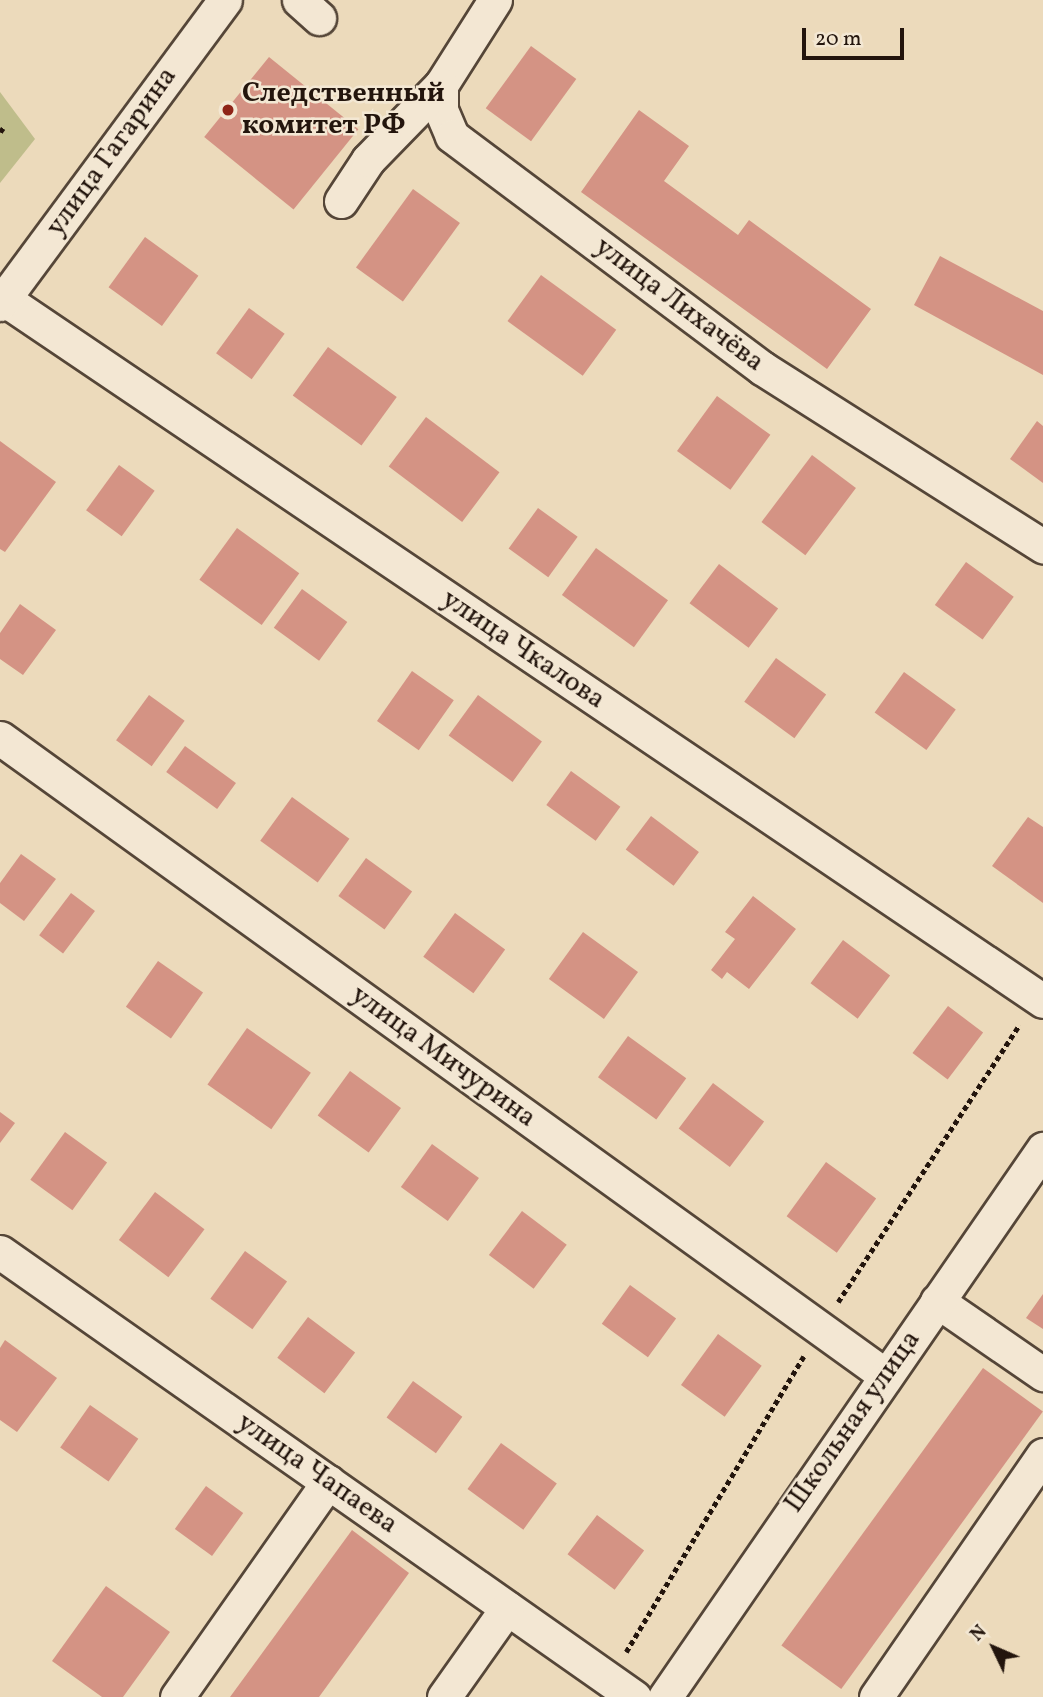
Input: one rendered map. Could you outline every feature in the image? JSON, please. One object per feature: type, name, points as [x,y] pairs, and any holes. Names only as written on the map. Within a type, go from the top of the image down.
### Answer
[{"type":"street","name":"улица Гагарина","points":[[2,302],[225,0]]},
{"type":"street","points":[[341,201],[368,160],[441,85],[495,0]]},
{"type":"street","name":"улица Лихачёва","points":[[441,85],[441,110],[452,136],[762,368],[1043,546]]},
{"type":"street","name":"улица Чкалова","points":[[2,302],[1043,1001]]},
{"type":"street","name":"улица Мичурина","points":[[0,738],[885,1375]]},
{"type":"street","name":"Школьная улица","points":[[665,1697],[1043,1149]]},
{"type":"street","name":"улица Чапаева","points":[[0,1252],[634,1697]]},
{"type":"street","points":[[937,1301],[1043,1374]]},
{"type":"street","points":[[876,1697],[1043,1455]]},
{"type":"street","points":[[177,1697],[328,1482]]},
{"type":"street","points":[[444,1697],[507,1608]]},
{"type":"shaded area","points":[[0,92],[35,139],[0,183]]},
{"type":"building","points":[[531,46],[576,79],[531,141],[486,108]]},
{"type":"building","points":[[269,57],[358,129],[294,209],[204,137]]},
{"type":"building","points":[[639,110],[689,146],[664,181],[738,235],[749,220],[871,309],[827,369],[581,192]]},
{"type":"building","points":[[413,189],[460,223],[403,302],[356,267]]},
{"type":"building","points":[[145,237],[198,276],[162,326],[109,287]]},
{"type":"building","points":[[940,256],[1043,311],[1043,375],[914,305]]},
{"type":"building","points":[[541,275],[616,330],[583,376],[507,321]]},
{"type":"building","points":[[249,308],[285,334],[252,379],[216,353]]},
{"type":"building","points":[[328,347],[397,397],[361,446],[293,396]]},
{"type":"building","points":[[717,396],[770,435],[730,490],[677,451]]},
{"type":"building","points":[[426,417],[499,472],[462,522],[389,467]]},
{"type":"building","points":[[1037,421],[1043,426],[1043,483],[1010,459]]},
{"type":"building","points":[[0,441],[56,482],[5,552],[0,549]]},
{"type":"building","points":[[812,455],[856,488],[805,555],[761,522]]},
{"type":"building","points":[[119,465],[155,491],[122,536],[86,510]]},
{"type":"building","points":[[538,508],[578,537],[548,577],[509,548]]},
{"type":"building","points":[[237,528],[299,573],[262,625],[199,580]]},
{"type":"building","points":[[596,548],[668,600],[634,647],[562,595]]},
{"type":"building","points":[[966,562],[1014,597],[983,640],[935,605]]},
{"type":"building","points":[[719,564],[778,609],[749,648],[690,603]]},
{"type":"building","points":[[302,589],[347,622],[319,661],[274,628]]},
{"type":"building","points":[[20,604],[56,630],[23,675],[0,659],[0,633]]},
{"type":"building","points":[[776,658],[826,694],[794,738],[744,702]]},
{"type":"building","points":[[412,671],[454,700],[419,750],[377,721]]},
{"type":"building","points":[[904,672],[956,710],[926,750],[875,712]]},
{"type":"building","points":[[149,695],[185,721],[152,766],[116,740]]},
{"type":"building","points":[[478,695],[542,741],[513,782],[449,735]]},
{"type":"building","points":[[185,746],[236,783],[217,809],[166,772]]},
{"type":"building","points":[[571,771],[620,807],[596,841],[546,805]]},
{"type":"building","points":[[292,797],[349,839],[318,882],[260,841]]},
{"type":"building","points":[[651,816],[699,852],[674,886],[626,850]]},
{"type":"building","points":[[1028,817],[1043,827],[1043,903],[992,866]]},
{"type":"building","points":[[21,854],[56,879],[24,921],[0,903],[0,883]]},
{"type":"building","points":[[366,858],[412,892],[384,930],[338,896]]},
{"type":"building","points":[[71,893],[95,911],[63,953],[39,935]]},
{"type":"building","points":[[753,896],[796,929],[749,989],[727,972],[722,979],[711,970],[735,939],[725,932]]},
{"type":"building","points":[[455,913],[505,949],[473,993],[423,957]]},
{"type":"building","points":[[583,932],[638,972],[604,1019],[549,979]]},
{"type":"building","points":[[843,940],[890,976],[858,1019],[811,983]]},
{"type":"building","points":[[158,961],[203,993],[171,1038],[126,1007]]},
{"type":"building","points":[[948,1006],[983,1032],[948,1080],[912,1053]]},
{"type":"building","points":[[247,1028],[311,1073],[271,1129],[207,1085]]},
{"type":"building","points":[[628,1036],[686,1078],[656,1120],[598,1077]]},
{"type":"building","points":[[350,1071],[401,1108],[369,1153],[318,1115]]},
{"type":"building","points":[[713,1083],[764,1122],[730,1167],[679,1129]]},
{"type":"building","points":[[0,1112],[15,1123],[0,1143]]},
{"type":"building","points":[[65,1132],[107,1163],[72,1210],[30,1180]]},
{"type":"building","points":[[432,1144],[479,1178],[448,1221],[401,1187]]},
{"type":"building","points":[[826,1162],[876,1198],[837,1253],[787,1216]]},
{"type":"building","points":[[155,1192],[205,1229],[168,1277],[119,1240]]},
{"type":"building","points":[[522,1211],[567,1245],[534,1289],[489,1255]]},
{"type":"building","points":[[245,1251],[287,1282],[252,1329],[210,1299]]},
{"type":"building","points":[[630,1285],[676,1319],[648,1357],[602,1324]]},
{"type":"building","points":[[1043,1294],[1043,1329],[1026,1318]]},
{"type":"building","points":[[308,1317],[355,1353],[324,1393],[277,1358]]},
{"type":"building","points":[[718,1334],[762,1366],[725,1417],[681,1385]]},
{"type":"building","points":[[5,1340],[57,1378],[17,1432],[0,1420],[0,1348]]},
{"type":"building","points":[[983,1368],[1043,1411],[841,1689],[781,1645]]},
{"type":"building","points":[[413,1381],[462,1417],[436,1453],[387,1417]]},
{"type":"building","points":[[90,1405],[138,1439],[109,1481],[60,1448]]},
{"type":"building","points":[[501,1443],[557,1484],[523,1530],[467,1489]]},
{"type":"building","points":[[206,1486],[243,1513],[212,1556],[175,1529]]},
{"type":"building","points":[[597,1515],[644,1551],[615,1590],[568,1554]]},
{"type":"building","points":[[352,1530],[409,1573],[319,1697],[230,1697]]},
{"type":"building","points":[[106,1586],[170,1632],[123,1697],[102,1697],[52,1661]]},
{"type":"place","name":"Следственный комитет РФ","points":[[228,110]]}]
